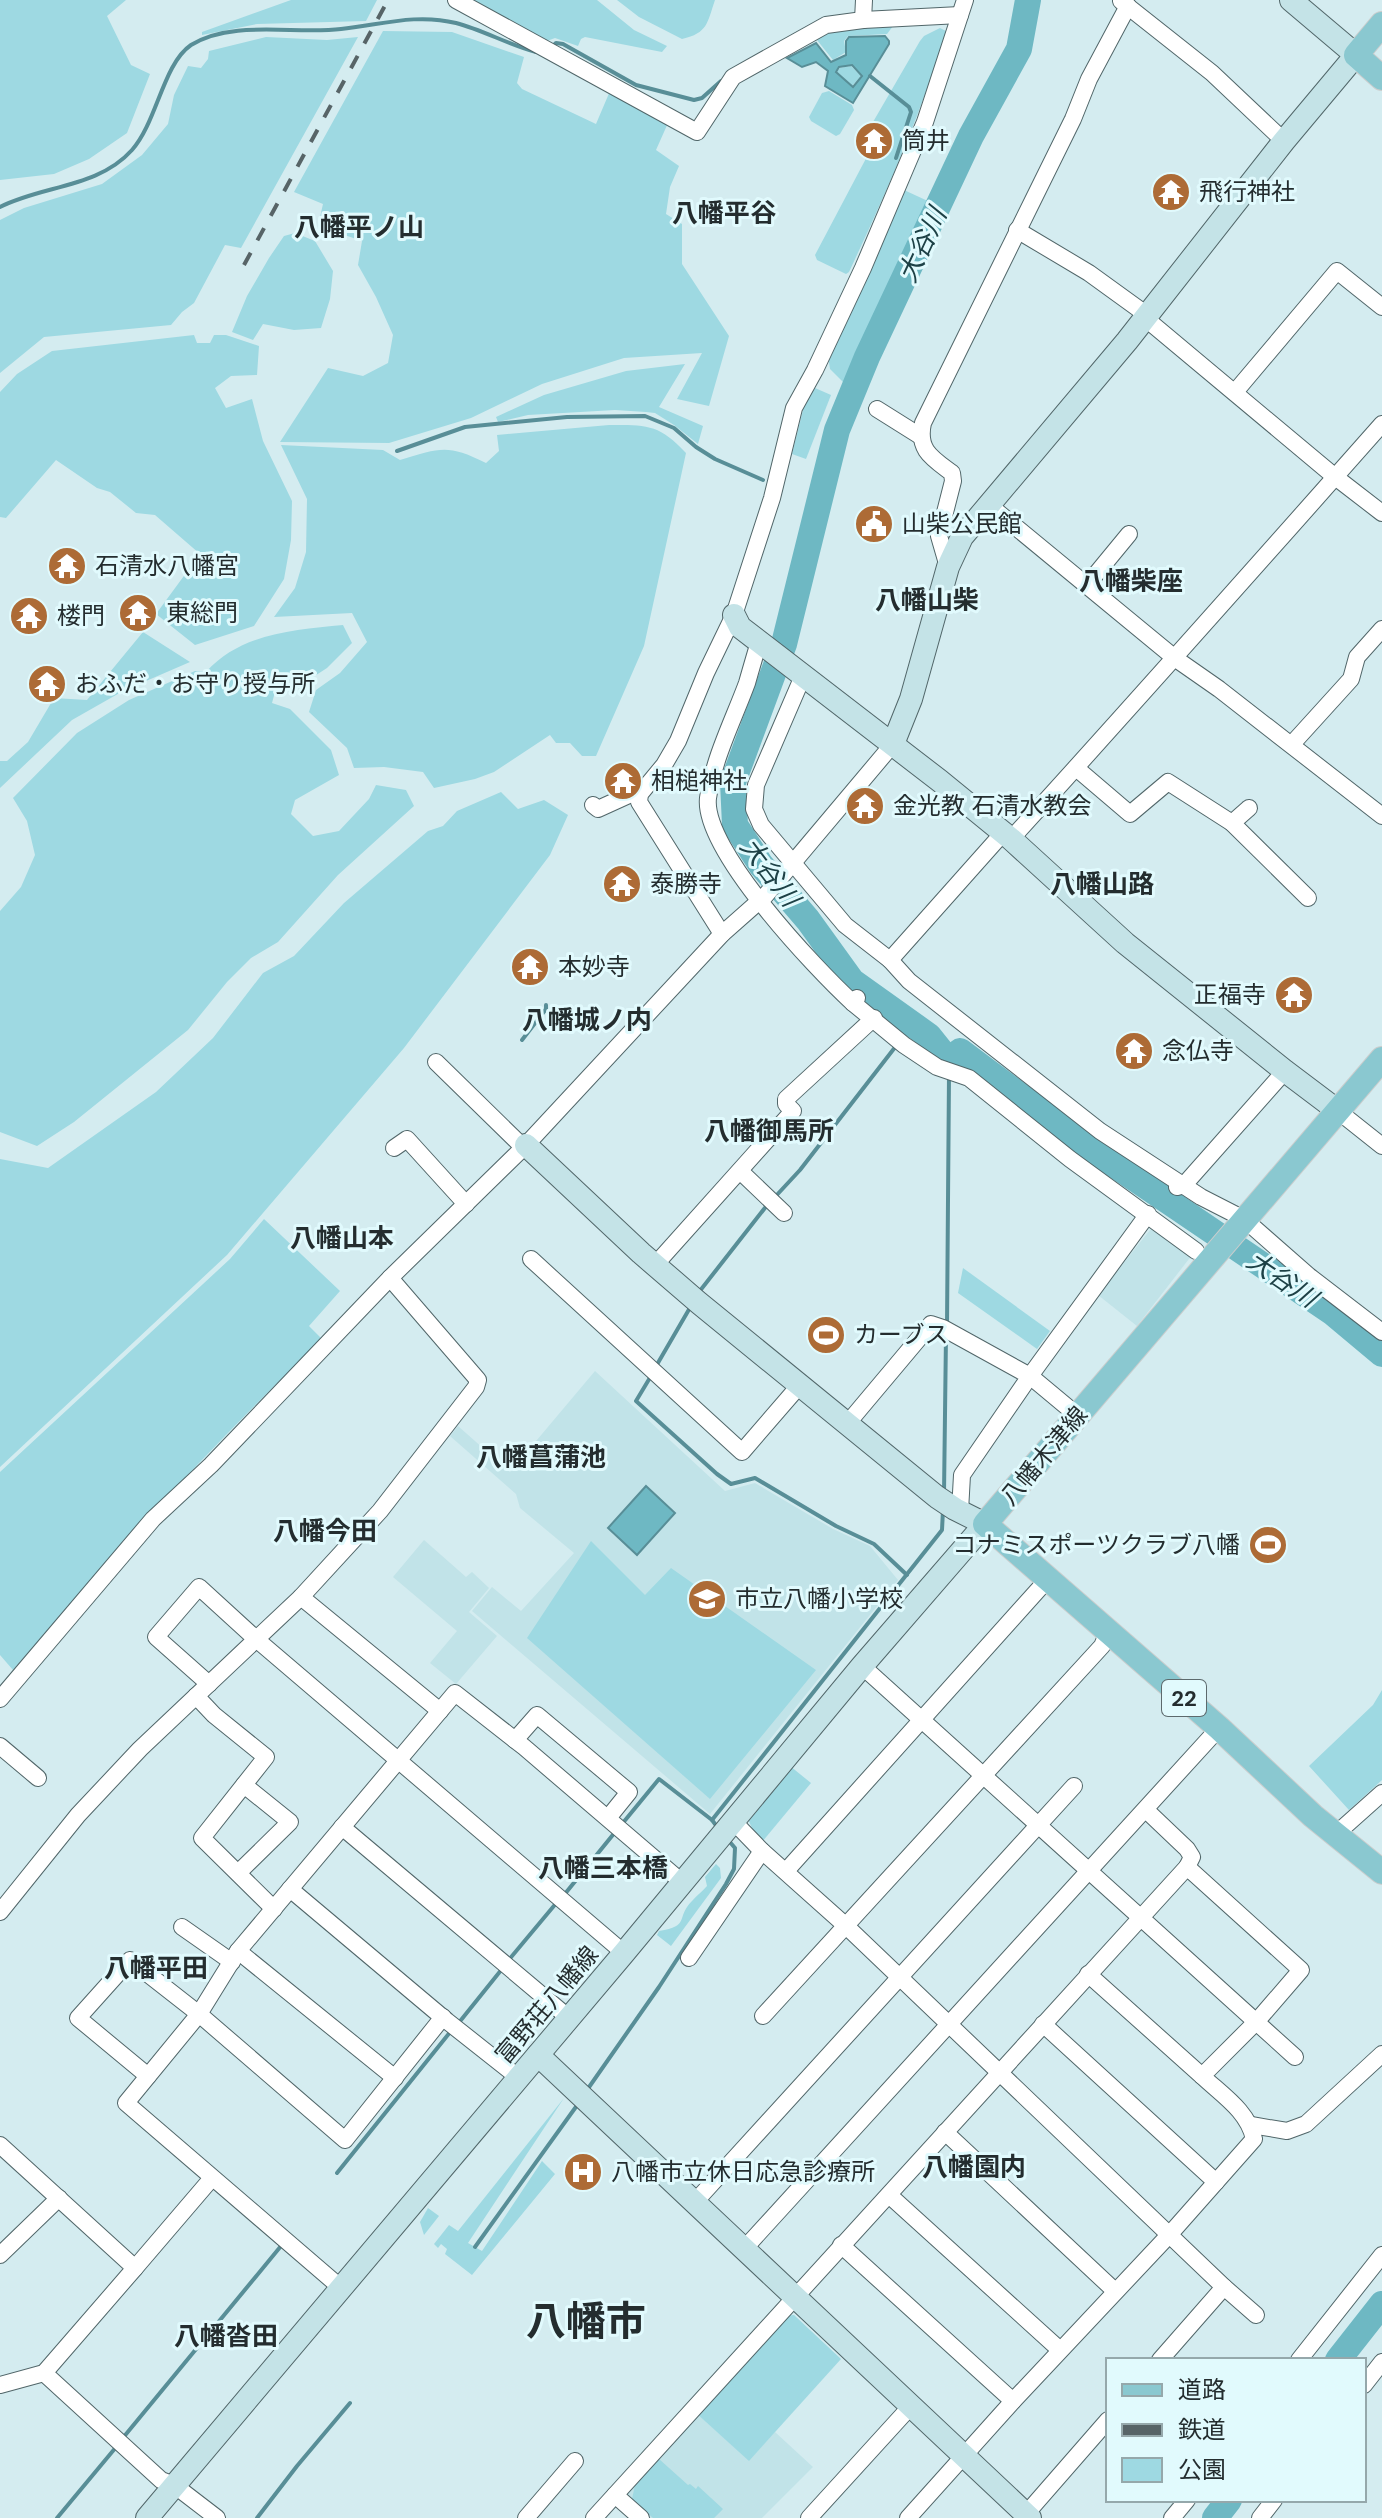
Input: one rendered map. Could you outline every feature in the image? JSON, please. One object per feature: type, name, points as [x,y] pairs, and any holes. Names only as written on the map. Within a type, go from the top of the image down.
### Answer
[{"type":"main road","points":[[1382,24],[1356,55],[1382,78]]},
{"type":"main road","name":"八幡木津線","points":[[1382,1059],[1242,1222],[1203,1255],[1078,1416],[985,1524],[1219,1728],[1313,1816],[1382,1872]]},
{"type":"street","points":[[456,0],[697,132],[733,77],[826,25],[962,8],[925,122],[863,268],[794,408],[772,498],[734,615],[678,741],[664,765],[640,794],[639,802],[722,934]]},
{"type":"street","points":[[863,20],[864,0]]},
{"type":"street","points":[[0,1699],[153,1519],[211,1465],[390,1278],[525,1146],[722,934],[762,899],[893,744],[911,699],[948,567],[962,537],[1146,316],[1356,55],[1291,0]]},
{"type":"street","points":[[920,436],[923,423],[1073,119],[1124,3],[1212,73],[1284,141]]},
{"type":"street","points":[[1017,230],[1089,273],[1146,316],[1382,513]]},
{"type":"street","points":[[1235,392],[1337,271],[1382,307]]},
{"type":"street","points":[[877,409],[920,436],[930,456],[952,473],[953,481],[939,536],[948,567]]},
{"type":"street","points":[[890,960],[1076,768],[1382,424]]},
{"type":"street","points":[[989,505],[1176,659],[1292,744],[1382,816]]},
{"type":"street","points":[[1087,585],[1129,534]]},
{"type":"street","points":[[734,615],[740,627],[1007,836],[1125,943],[1382,1146]]},
{"type":"street","points":[[1292,744],[1351,679],[1357,657],[1382,629]]},
{"type":"street","points":[[762,644],[717,758],[707,802],[717,838],[762,899],[834,986],[904,1045],[937,1067],[969,1078],[1070,1159],[1152,1215],[1203,1255]]},
{"type":"street","points":[[800,674],[756,785],[754,809],[761,825],[845,925],[890,960],[909,981],[1100,1131],[1180,1186],[1242,1222],[1382,1332]]},
{"type":"street","points":[[1076,768],[1130,814],[1168,782],[1232,823],[1308,898]]},
{"type":"street","points":[[593,805],[598,809],[631,794],[640,794]]},
{"type":"street","points":[[1232,823],[1249,808]]},
{"type":"street","points":[[655,1265],[793,1111],[786,1104],[786,1099],[874,1018]]},
{"type":"street","points":[[436,1062],[695,1300],[951,1506],[985,1524]]},
{"type":"street","points":[[1180,1186],[1285,1071]]},
{"type":"street","points":[[394,1148],[407,1139],[466,1204]]},
{"type":"street","points":[[740,1171],[775,1205]]},
{"type":"street","points":[[951,1506],[962,1475],[1030,1376],[1152,1215]]},
{"type":"street","points":[[531,1259],[742,1452],[799,1386]]},
{"type":"street","points":[[2,1906],[78,1815],[140,1749],[301,1597],[380,1511],[476,1387],[478,1380],[390,1278]]},
{"type":"street","points":[[847,1424],[931,1324],[1030,1376],[1078,1416]]},
{"type":"street","name":"富野荘八幡線","points":[[147,2518],[862,1666],[985,1524]]},
{"type":"street","points":[[786,1871],[1047,1580]]},
{"type":"street","points":[[274,1909],[202,1838],[266,1757],[214,1715],[202,1690],[156,1637],[199,1587],[624,1953]]},
{"type":"street","points":[[301,1597],[440,1711]]},
{"type":"street","points":[[763,2016],[1102,1646],[1108,1632]]},
{"type":"street","points":[[862,1666],[1295,2057]]},
{"type":"street","points":[[340,2287],[126,2103],[199,2014],[235,1956],[455,1693],[683,1883]]},
{"type":"street","points":[[515,1740],[537,1715],[629,1792],[615,1824]]},
{"type":"street","points":[[744,2249],[1219,1728]]},
{"type":"street","points":[[0,1746],[38,1778]]},
{"type":"street","points":[[238,1873],[290,1822],[244,1785]]},
{"type":"street","points":[[694,2203],[1074,1786]]},
{"type":"street","points":[[1336,1834],[1382,1793]]},
{"type":"street","points":[[594,2518],[1187,1867],[1192,1857],[1187,1849],[1146,1810]]},
{"type":"street","points":[[733,1821],[1256,2315]]},
{"type":"street","points":[[342,1827],[569,2018]]},
{"type":"street","points":[[689,1958],[762,1851]]},
{"type":"street","points":[[1187,1867],[1301,1970],[1257,2021],[1202,2076]]},
{"type":"street","points":[[290,1889],[519,2078]]},
{"type":"street","points":[[182,1927],[235,1956],[395,2078]]},
{"type":"street","points":[[148,2076],[78,2018],[130,1960],[199,2014],[345,2140],[395,2078],[449,2023]]},
{"type":"street","points":[[908,2518],[1254,2139],[1251,2125],[1244,2114],[1088,1974]]},
{"type":"street","points":[[1043,2024],[1216,2182]]},
{"type":"street","points":[[1251,2125],[1287,2131],[1306,2124],[1382,2054]]},
{"type":"street","points":[[538,2055],[1028,2516],[1106,2422]]},
{"type":"street","points":[[945,2132],[1115,2291]]},
{"type":"street","points":[[0,2145],[135,2268]]},
{"type":"street","points":[[0,2385],[44,2373],[212,2178]]},
{"type":"street","points":[[889,2195],[1060,2350]]},
{"type":"street","points":[[0,2255],[59,2198]]},
{"type":"street","points":[[841,2245],[1013,2401]]},
{"type":"street","points":[[1301,2358],[1382,2255]]},
{"type":"street","points":[[1162,2358],[1224,2287]]},
{"type":"street","points":[[1366,2382],[1382,2362]]},
{"type":"street","points":[[44,2373],[161,2480],[174,2485],[217,2518]]},
{"type":"street","points":[[809,2518],[911,2406]]},
{"type":"street","points":[[526,2518],[575,2461]]},
{"type":"street","points":[[615,2495],[641,2518]]},
{"type":"street","points":[[1172,2518],[1185,2502]]},
{"type":"street","points":[[1260,2518],[1272,2502]]},
{"type":"shaded area","points":[[885,36],[889,41],[853,103],[825,86],[828,71],[816,62],[802,67],[787,58],[816,43],[831,62],[846,55],[849,37]],"holes":[[[852,65],[862,76],[853,87],[836,72],[839,67]]]},
{"type":"shaded area","points":[[1154,1225],[1192,1255],[1137,1326],[1098,1295]]},
{"type":"shaded area","name":"市立八幡小学校","points":[[595,1371],[725,1491],[755,1483],[833,1529],[870,1546],[898,1580],[710,1814],[472,1611],[492,1587],[521,1611],[574,1553],[520,1508],[516,1494],[450,1436],[458,1426],[510,1472]]},
{"type":"shaded area","points":[[646,1486],[675,1513],[637,1555],[608,1528]]},
{"type":"shaded area","points":[[424,1540],[466,1577],[472,1572],[489,1588],[469,1612],[497,1636],[456,1684],[430,1663],[457,1631],[393,1577]]},
{"type":"shaded area","points":[[696,2413],[749,2460],[775,2432],[813,2467],[762,2518],[650,2518],[628,2498],[627,2489]]},
{"type":"green space","points":[[0,0],[126,0],[107,16],[131,65],[150,74],[127,133],[89,159],[54,174],[0,180]]},
{"type":"green space","points":[[291,0],[377,0],[366,21],[257,24],[202,35],[202,32]]},
{"type":"green space","points":[[472,0],[597,0],[634,30],[667,46],[662,52],[585,37],[578,46],[555,38],[547,41]]},
{"type":"green space","points":[[617,0],[715,0],[702,30],[682,39],[639,17]]},
{"type":"green space","points":[[893,26],[887,34],[848,36],[844,41],[846,52],[833,60],[817,40],[826,33]]},
{"type":"green space","points":[[940,28],[946,31],[914,123],[846,274],[817,260],[815,255],[871,149],[879,151],[888,136],[873,122],[920,41]]},
{"type":"green space","points":[[383,31],[452,32],[524,57],[517,83],[522,89],[596,124],[610,91],[668,123],[656,150],[679,166],[670,187],[666,214],[682,224],[682,264],[729,336],[709,406],[677,399],[702,353],[624,358],[542,384],[471,418],[389,443],[280,442],[328,368],[363,376],[388,363],[393,335],[358,265],[362,241],[318,226],[323,204],[294,192]]},
{"type":"green space","points":[[266,37],[327,40],[358,37],[241,248],[225,245],[194,303],[171,325],[44,337],[0,373],[0,220],[24,208],[102,184],[142,155],[168,124],[174,95],[188,66],[201,68],[208,59],[209,51]]},
{"type":"green space","points":[[851,66],[861,76],[852,86],[836,72]]},
{"type":"green space","points":[[829,91],[852,105],[854,110],[836,136],[809,117],[822,93]]},
{"type":"green space","points":[[904,190],[930,202],[845,384],[830,369],[828,356]]},
{"type":"green space","points":[[295,233],[315,241],[333,271],[330,299],[321,328],[294,330],[263,324],[253,340],[232,332],[247,296],[269,258],[284,236]]},
{"type":"green space","points":[[194,335],[197,343],[210,343],[214,335],[226,335],[259,346],[257,375],[231,376],[215,388],[226,408],[252,399],[263,441],[292,501],[291,540],[284,579],[254,626],[195,645],[156,614],[200,554],[155,515],[136,513],[110,492],[97,488],[56,460],[6,518],[0,517],[0,392],[17,374],[52,351]]},
{"type":"green space","points":[[685,364],[659,407],[703,426],[698,444],[655,413],[615,410],[528,415],[498,422],[496,417],[544,395],[626,371]]},
{"type":"green space","points":[[815,388],[831,395],[806,459],[792,454],[805,402]]},
{"type":"green space","points":[[609,425],[652,428],[668,436],[686,453],[644,646],[596,756],[582,756],[570,743],[556,743],[550,735],[494,772],[434,788],[423,772],[384,767],[354,768],[347,748],[309,712],[316,690],[340,673],[367,642],[352,613],[274,617],[295,588],[306,552],[307,499],[281,445],[383,450],[400,460],[444,450],[462,453],[486,463],[499,451],[497,435]]},
{"type":"green space","points":[[343,625],[352,643],[327,668],[310,679],[297,670],[275,692],[272,703],[290,709],[331,750],[339,775],[295,800],[291,814],[313,836],[339,831],[369,799],[376,785],[406,790],[414,806],[338,875],[278,942],[251,958],[188,1030],[74,1122],[37,1146],[0,1132],[0,911],[21,887],[35,855],[27,821],[13,798],[77,733],[129,700],[195,671],[206,672],[220,659],[252,641],[287,632]]},
{"type":"green space","points":[[143,632],[190,662],[123,691],[72,720],[0,788],[0,761],[7,761],[28,742],[54,698],[87,700]]},
{"type":"green space","points":[[501,792],[518,809],[544,800],[568,815],[550,855],[404,1048],[227,1255],[0,1467],[0,1159],[48,1168],[156,1092],[213,1038],[263,973],[294,956],[344,903],[428,831],[443,826],[457,811]]},
{"type":"green space","points":[[264,1219],[340,1291],[309,1326],[322,1339],[164,1501],[13,1670],[0,1655],[0,1472],[230,1259]]},
{"type":"green space","points":[[963,1268],[1050,1331],[1037,1349],[958,1293]]},
{"type":"green space","points":[[591,1541],[645,1595],[671,1568],[816,1670],[710,1799],[527,1638]]},
{"type":"green space","points":[[1382,1690],[1382,1780],[1349,1810],[1309,1766],[1373,1705]]},
{"type":"green space","points":[[790,1766],[811,1783],[762,1842],[756,1837],[747,1817]]},
{"type":"green space","points":[[716,1864],[720,1868],[721,1878],[671,1946],[657,1935],[659,1931],[679,1924],[687,1907],[707,1886],[705,1877]]},
{"type":"green space","points":[[564,2098],[468,2243],[482,2251],[542,2161],[555,2174],[472,2275],[445,2254],[447,2249],[441,2244],[438,2248],[434,2244],[449,2225],[458,2231]]},
{"type":"green space","points":[[428,2208],[439,2216],[424,2235],[420,2222]]},
{"type":"green space","points":[[794,2315],[841,2359],[749,2461],[696,2413],[784,2316]]},
{"type":"green space","points":[[659,2459],[688,2485],[696,2489],[698,2486],[723,2509],[714,2518],[653,2518],[632,2499],[635,2485]]},
{"type":"waterway","name":"大谷川","points":[[1028,0],[1019,49],[971,136],[867,357],[837,430],[784,644],[733,782],[735,825],[761,865],[808,920],[852,981],[929,1036],[949,1061],[960,1051],[1097,1153],[1333,1313],[1382,1354]]},
{"type":"waterway","points":[[0,207],[87,179],[118,162],[141,138],[173,65],[191,45],[208,37],[245,30],[323,30],[427,19],[466,26],[536,52]]},
{"type":"waterway","points":[[551,48],[556,43],[563,44],[636,85],[694,100],[702,98],[721,81]]},
{"type":"waterway","points":[[870,76],[909,107],[911,112],[896,158]]},
{"type":"waterway","points":[[397,451],[465,427],[567,417],[645,416],[674,428],[715,459],[763,480]]},
{"type":"waterway","points":[[522,1040],[546,1005]]},
{"type":"waterway","points":[[901,1039],[913,1024]]},
{"type":"waterway","points":[[774,1198],[800,1170],[896,1046]]},
{"type":"waterway","points":[[947,1326],[949,1075]]},
{"type":"waterway","points":[[699,1292],[768,1204]]},
{"type":"waterway","points":[[655,1368],[691,1306]]},
{"type":"waterway","points":[[944,1494],[946,1334]]},
{"type":"waterway","points":[[651,1376],[636,1401],[717,1474],[731,1484],[755,1478],[836,1526],[874,1544],[907,1575]]},
{"type":"waterway","points":[[712,1820],[942,1530],[943,1510]]},
{"type":"waterway","points":[[622,1824],[659,1779],[718,1828]]},
{"type":"waterway","points":[[564,1895],[616,1831]]},
{"type":"waterway","points":[[587,2090],[726,1884],[734,1869],[735,1848],[729,1841]]},
{"type":"waterway","points":[[507,1962],[558,1901]]},
{"type":"waterway","points":[[457,2025],[502,1969]]},
{"type":"waterway","points":[[337,2173],[451,2031]]},
{"type":"waterway","points":[[475,2247],[578,2104]]},
{"type":"waterway","points":[[122,2439],[281,2246]]},
{"type":"waterway","name":"大谷川","points":[[1340,2358],[1382,2304]]},
{"type":"waterway","points":[[257,2518],[350,2403]]},
{"type":"waterway","points":[[57,2518],[117,2446]]},
{"type":"waterway","name":"大谷川","points":[[1215,2518],[1227,2502]]},
{"type":"railway","points":[[244,265],[388,0]]},
{"type":"place","name":"筒井","points":[[874,141]]},
{"type":"place","name":"飛行神社","points":[[1171,192]]},
{"type":"place","name":"山柴公民館","points":[[874,524]]},
{"type":"place","name":"石清水八幡宮","points":[[67,566]]},
{"type":"place","name":"東総門","points":[[138,613]]},
{"type":"place","name":"楼門","points":[[29,616]]},
{"type":"place","name":"おふだ・お守り授与所","points":[[47,684]]},
{"type":"place","name":"相槌神社","points":[[623,781]]},
{"type":"place","name":"金光教 石清水教会","points":[[865,806]]},
{"type":"place","name":"泰勝寺","points":[[622,884]]},
{"type":"place","name":"本妙寺","points":[[530,967]]},
{"type":"place","name":"正福寺","points":[[1294,995]]},
{"type":"place","name":"念仏寺","points":[[1134,1051]]},
{"type":"place","name":"カーブス","points":[[826,1335]]},
{"type":"place","name":"コナミスポーツクラブ八幡","points":[[1268,1545]]},
{"type":"place","name":"市立八幡小学校","points":[[707,1599]]},
{"type":"place","name":"八幡市立休日応急診療所","points":[[583,2172]]},
{"type":"district","name":"八幡平谷","points":[[724,213]]},
{"type":"district","name":"八幡平ノ山","points":[[359,227]]},
{"type":"district","name":"八幡柴座","points":[[1131,581]]},
{"type":"district","name":"八幡山柴","points":[[927,600]]},
{"type":"district","name":"八幡山路","points":[[1102,884]]},
{"type":"district","name":"八幡城ノ内","points":[[587,1020]]},
{"type":"district","name":"八幡御馬所","points":[[769,1131]]},
{"type":"district","name":"八幡山本","points":[[342,1238]]},
{"type":"district","name":"八幡菖蒲池","points":[[541,1457]]},
{"type":"district","name":"八幡今田","points":[[325,1531]]},
{"type":"district","name":"八幡三本橋","points":[[603,1868]]},
{"type":"district","name":"八幡平田","points":[[156,1968]]},
{"type":"district","name":"八幡園内","points":[[974,2167]]},
{"type":"district","name":"八幡市","points":[[586,2321]]},
{"type":"district","name":"八幡沓田","points":[[226,2336]]}]
